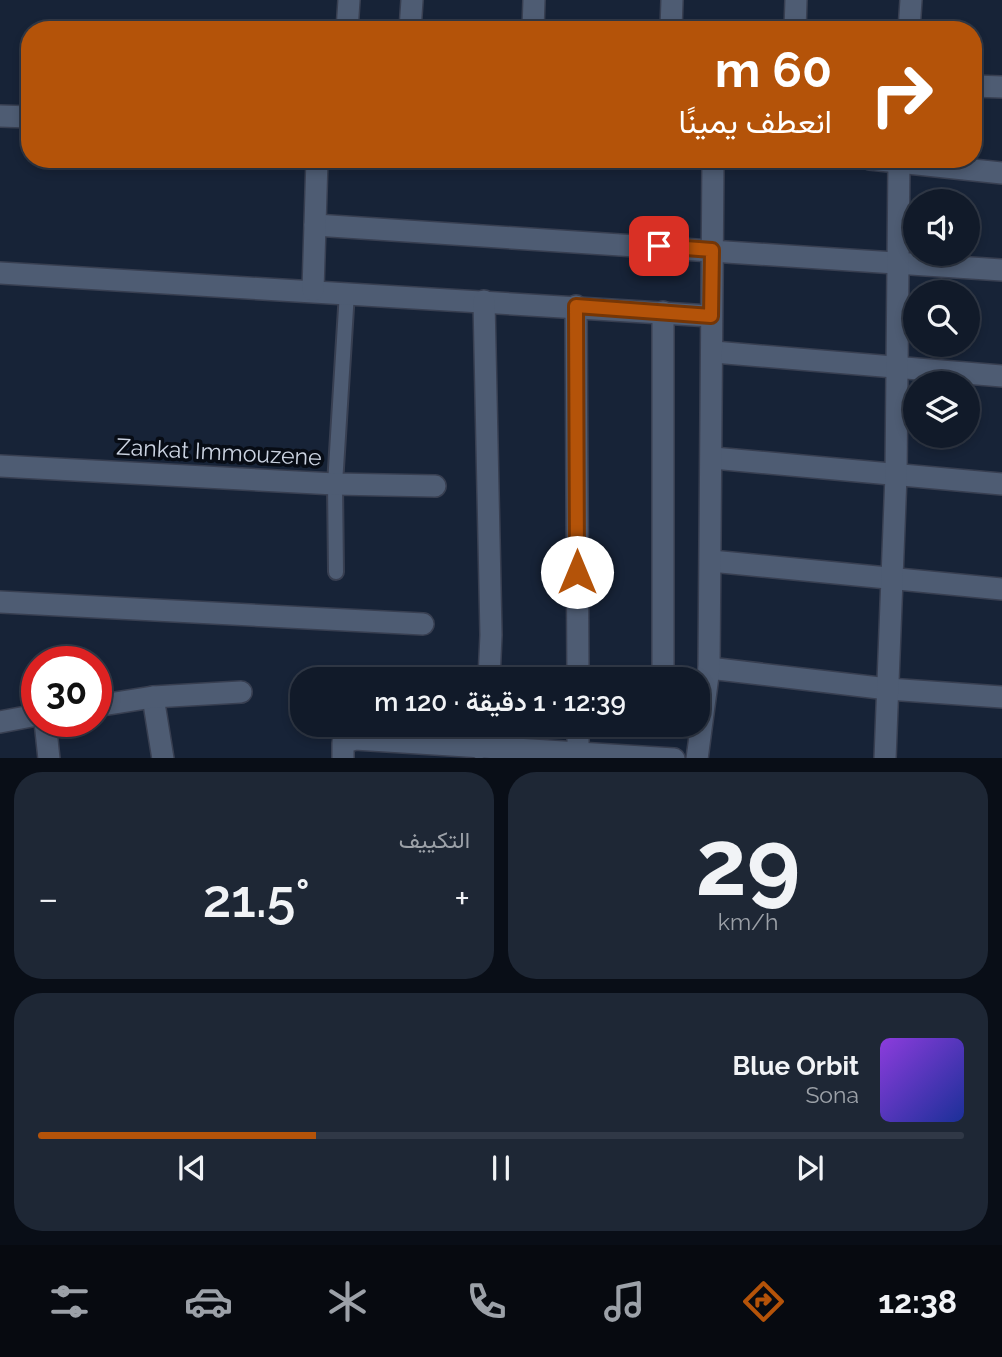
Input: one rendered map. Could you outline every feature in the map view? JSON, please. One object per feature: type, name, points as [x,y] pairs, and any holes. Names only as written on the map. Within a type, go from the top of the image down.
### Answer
[{"type":"street","points":[[348,21],[349,0]]},
{"type":"street","points":[[411,21],[412,0]]},
{"type":"street","points":[[533,21],[534,0]]},
{"type":"street","points":[[671,21],[672,0]]},
{"type":"street","points":[[795,21],[796,0]]},
{"type":"street","points":[[910,21],[911,0]]},
{"type":"street","points":[[982,87],[1002,88]]},
{"type":"street","points":[[0,116],[21,117]]},
{"type":"street","points":[[313,290],[317,168]]},
{"type":"street","points":[[709,667],[714,352],[711,316],[713,168]]},
{"type":"street","points":[[885,758],[896,475],[898,168]]},
{"type":"street","points":[[962,168],[1002,173]]},
{"type":"street","points":[[315,225],[1002,270]]},
{"type":"street","points":[[0,273],[711,316]]},
{"type":"street","points":[[484,301],[490,667]]},
{"type":"street","points":[[576,306],[578,667]]},
{"type":"street","points":[[663,312],[663,667]]},
{"type":"street","points":[[714,352],[1002,376]]},
{"type":"street","points":[[713,458],[1002,484]]},
{"type":"street","name":"Zankat Immouzene","points":[[0,466],[335,484],[435,486]]},
{"type":"street","points":[[711,561],[1002,589]]},
{"type":"street","points":[[0,602],[423,624]]},
{"type":"street","points":[[710,668],[888,689],[1002,697]]},
{"type":"street","points":[[112,703],[153,697],[241,692]]},
{"type":"street","points":[[153,697],[163,758]]},
{"type":"street","points":[[0,722],[21,718]]},
{"type":"street","points":[[47,737],[49,758]]},
{"type":"street","points":[[479,748],[481,737]]},
{"type":"street","points":[[578,737],[578,753]]},
{"type":"street","points":[[697,758],[700,737]]},
{"type":"street","points":[[343,758],[343,743],[355,740],[674,758]]},
{"type":"lane","points":[[336,572],[335,484],[347,292]]},
{"type":"route","points":[[577,572],[576,306],[711,316],[712,250],[659,246]]}]
